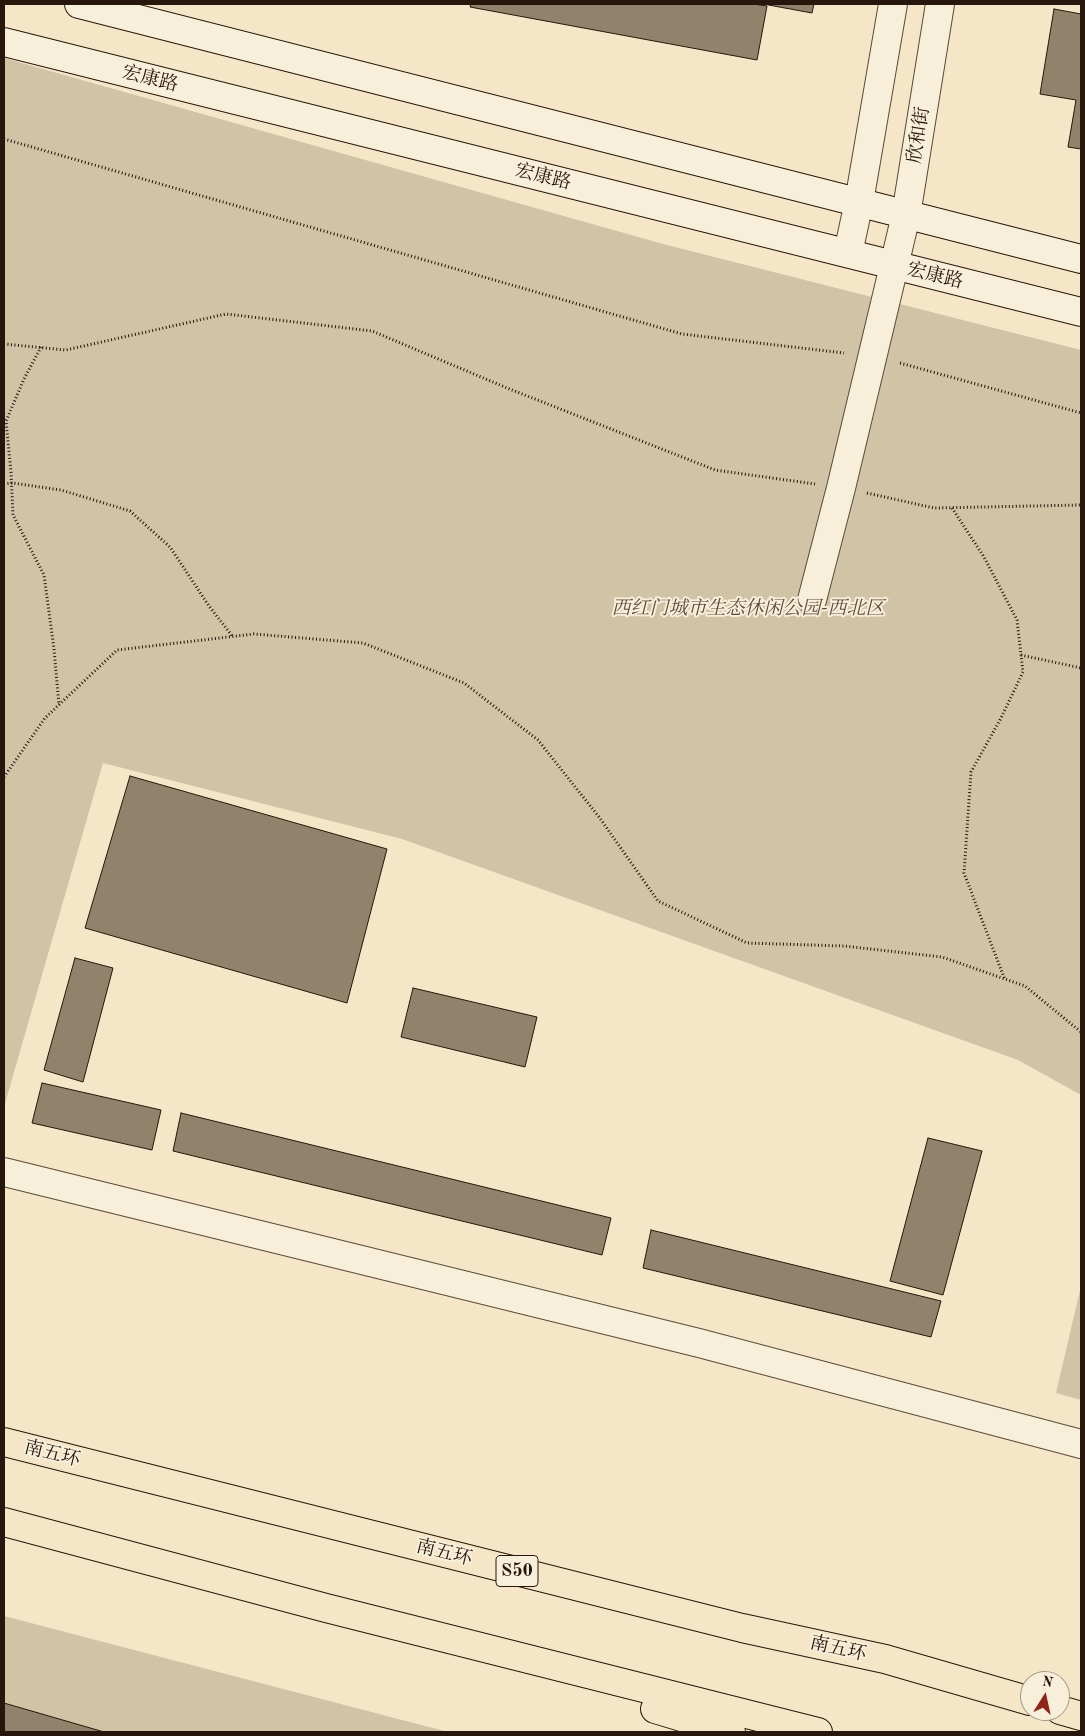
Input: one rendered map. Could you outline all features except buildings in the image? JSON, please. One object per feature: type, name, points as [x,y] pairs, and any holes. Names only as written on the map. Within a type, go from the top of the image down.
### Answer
[{"type":"highway","name":"南五环","points":[[4,1442],[742,1628],[885,1659],[1020,1698]]},
{"type":"highway","points":[[4,1522],[326,1608],[818,1732]]},
{"type":"highway","points":[[326,1608],[731,1732]]},
{"type":"main road","points":[[79,4],[1081,259]]},
{"type":"main road","points":[[848,253],[859,202],[893,4]]},
{"type":"main road","name":"欣和街","points":[[812,600],[874,356],[906,214],[940,4]]},
{"type":"main road","name":"宏康路","points":[[4,42],[1081,312]]},
{"type":"main road","points":[[4,1172],[699,1343],[1081,1444]]},
{"type":"path","points":[[4,139],[682,334],[874,356],[1081,413]]},
{"type":"path","points":[[4,344],[66,350],[226,314],[372,330],[507,388],[715,470],[841,488],[934,508],[1081,505]]},
{"type":"path","points":[[41,347],[24,379],[6,421],[12,483],[12,515],[44,575],[59,705]]},
{"type":"path","points":[[4,484],[12,483],[61,490],[130,511],[170,547],[209,606],[233,636]]},
{"type":"path","points":[[952,508],[984,557],[1017,620],[1021,654],[1023,672],[1001,718],[971,772],[964,873],[1005,980]]},
{"type":"path","points":[[4,778],[45,718],[117,650],[254,634],[363,642],[464,683],[538,740],[599,817],[658,901],[747,943],[844,946],[942,957],[1025,986],[1081,1032]]},
{"type":"path","points":[[1021,654],[1081,668]]},
{"type":"green space","name":"西红门城市生态休闲公园-西北区","points":[[4,58],[663,244],[1081,350],[1081,1095],[1018,1060],[402,839],[103,763],[4,1107]]},
{"type":"green space","points":[[1081,1286],[1081,1400],[1056,1393]]},
{"type":"green space","points":[[4,1616],[448,1732],[4,1732]]}]
